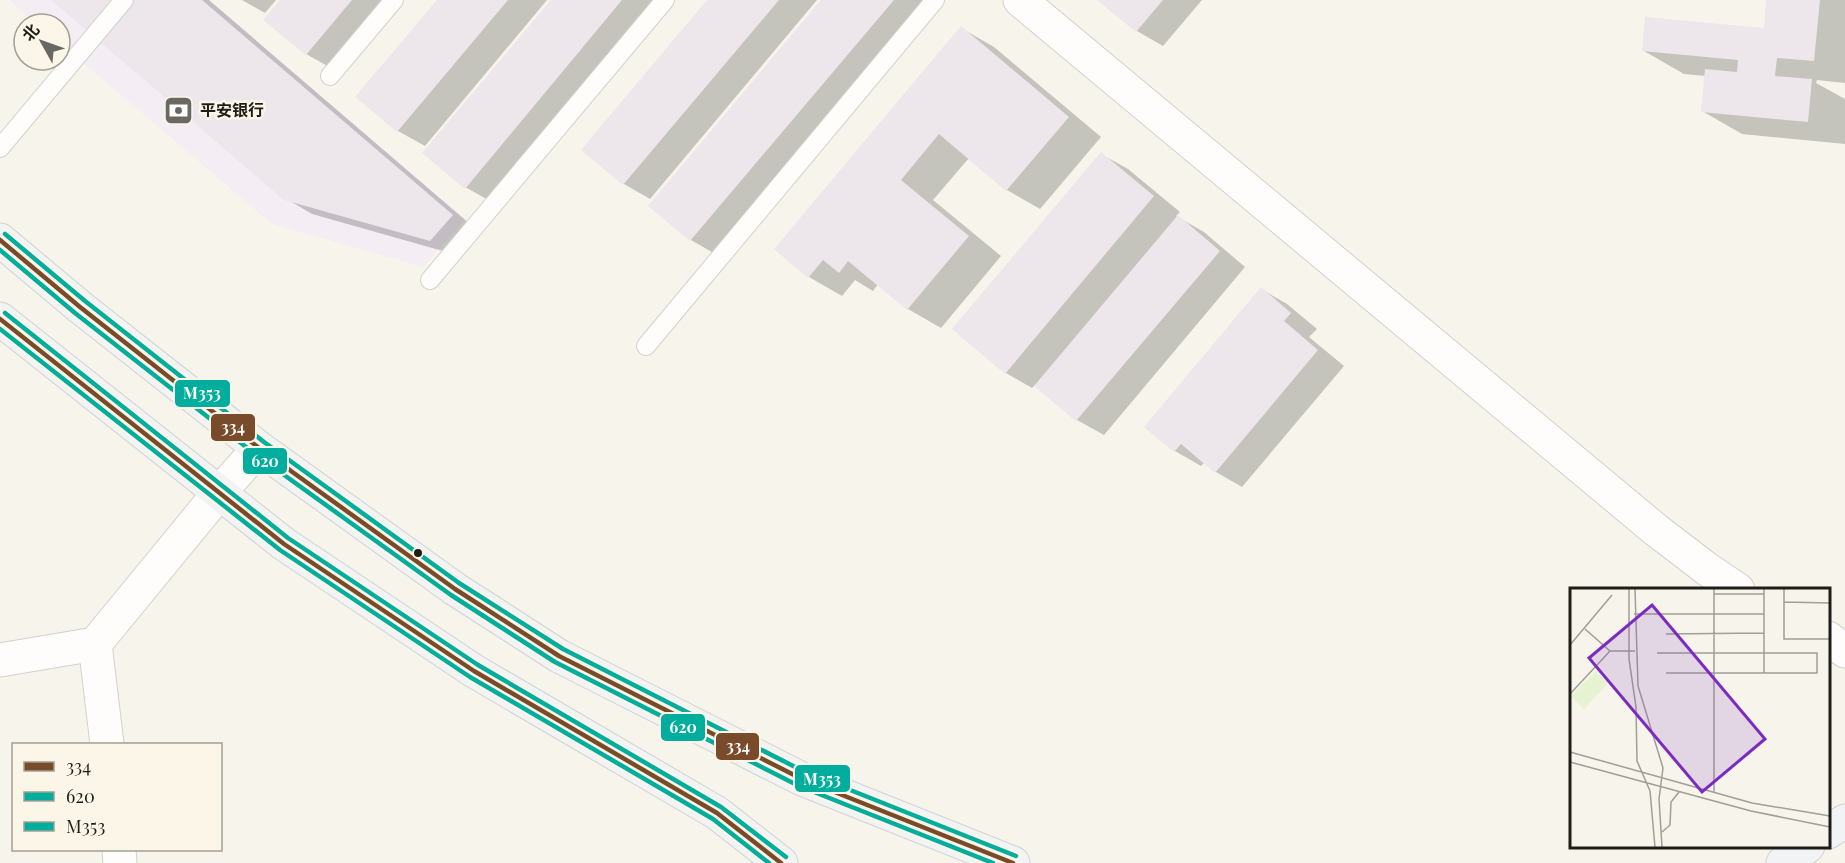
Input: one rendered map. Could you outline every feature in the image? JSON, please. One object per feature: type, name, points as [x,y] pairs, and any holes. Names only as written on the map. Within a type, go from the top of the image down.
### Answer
[{"type":"main road","points":[[0,240],[80,307],[259,448],[455,589],[559,656],[802,779],[1013,863]]},
{"type":"main road","points":[[0,319],[284,544],[474,671],[717,813],[781,863]]},
{"type":"main road","points":[[1830,831],[1845,821]]},
{"type":"street","points":[[1020,0],[1656,530],[1735,588]]},
{"type":"street","points":[[0,660],[95,644],[259,448]]},
{"type":"street","points":[[1830,640],[1845,651]]},
{"type":"street","points":[[95,644],[107,743]]},
{"type":"lane","points":[[0,148],[124,0]]},
{"type":"lane","points":[[330,76],[394,0]]},
{"type":"lane","points":[[430,280],[665,0]]},
{"type":"lane","points":[[646,346],[935,0]]},
{"type":"shaded area","points":[[9,0],[208,0],[465,219],[423,267],[272,224],[72,53],[72,12],[23,12]]},
{"type":"building","points":[[51,0],[202,0],[453,215],[430,241],[284,200],[72,18],[72,12],[65,12]]},
{"type":"building","points":[[280,0],[352,0],[306,55],[263,20]]},
{"type":"building","points":[[437,0],[508,0],[397,132],[355,97]]},
{"type":"building","points":[[551,0],[622,0],[465,189],[422,153]]},
{"type":"building","points":[[707,0],[779,0],[623,185],[581,150]]},
{"type":"building","points":[[821,0],[894,0],[690,241],[648,206]]},
{"type":"building","points":[[1097,0],[1163,0],[1136,32]]},
{"type":"building","points":[[1766,0],[1820,0],[1814,61],[1777,58],[1775,76],[1812,79],[1808,122],[1701,112],[1705,69],[1737,72],[1738,60],[1642,51],[1645,17],[1764,28]]},
{"type":"building","points":[[961,26],[1069,117],[1006,191],[939,134],[901,180],[969,236],[907,310],[848,261],[839,273],[823,260],[808,278],[774,249]]},
{"type":"building","points":[[1101,152],[1154,196],[1005,374],[952,329]]},
{"type":"building","points":[[1178,215],[1220,251],[1076,421],[1034,386]]},
{"type":"building","points":[[1261,287],[1291,313],[1284,321],[1318,350],[1215,473],[1181,444],[1174,452],[1144,427]]},
{"type":"transit line","name":"M353","points":[[5,234],[85,301],[264,442],[459,583],[563,649],[805,772],[1016,856]]},
{"type":"transit line","name":"334","points":[[0,240],[80,307],[259,448],[455,589],[559,656],[802,779],[1013,863]]},
{"type":"transit line","name":"620","points":[[0,250],[75,313],[255,454],[451,595],[555,662],[799,786],[993,863]]},
{"type":"transit line","name":"M353","points":[[5,313],[288,538],[478,665],[721,807],[786,857]]},
{"type":"transit line","name":"334","points":[[0,319],[284,544],[474,671],[717,813],[781,863]]},
{"type":"transit line","name":"620","points":[[0,329],[280,550],[470,677],[713,819],[769,863]]},
{"type":"place","name":"平安银行","points":[[179,110]]}]
